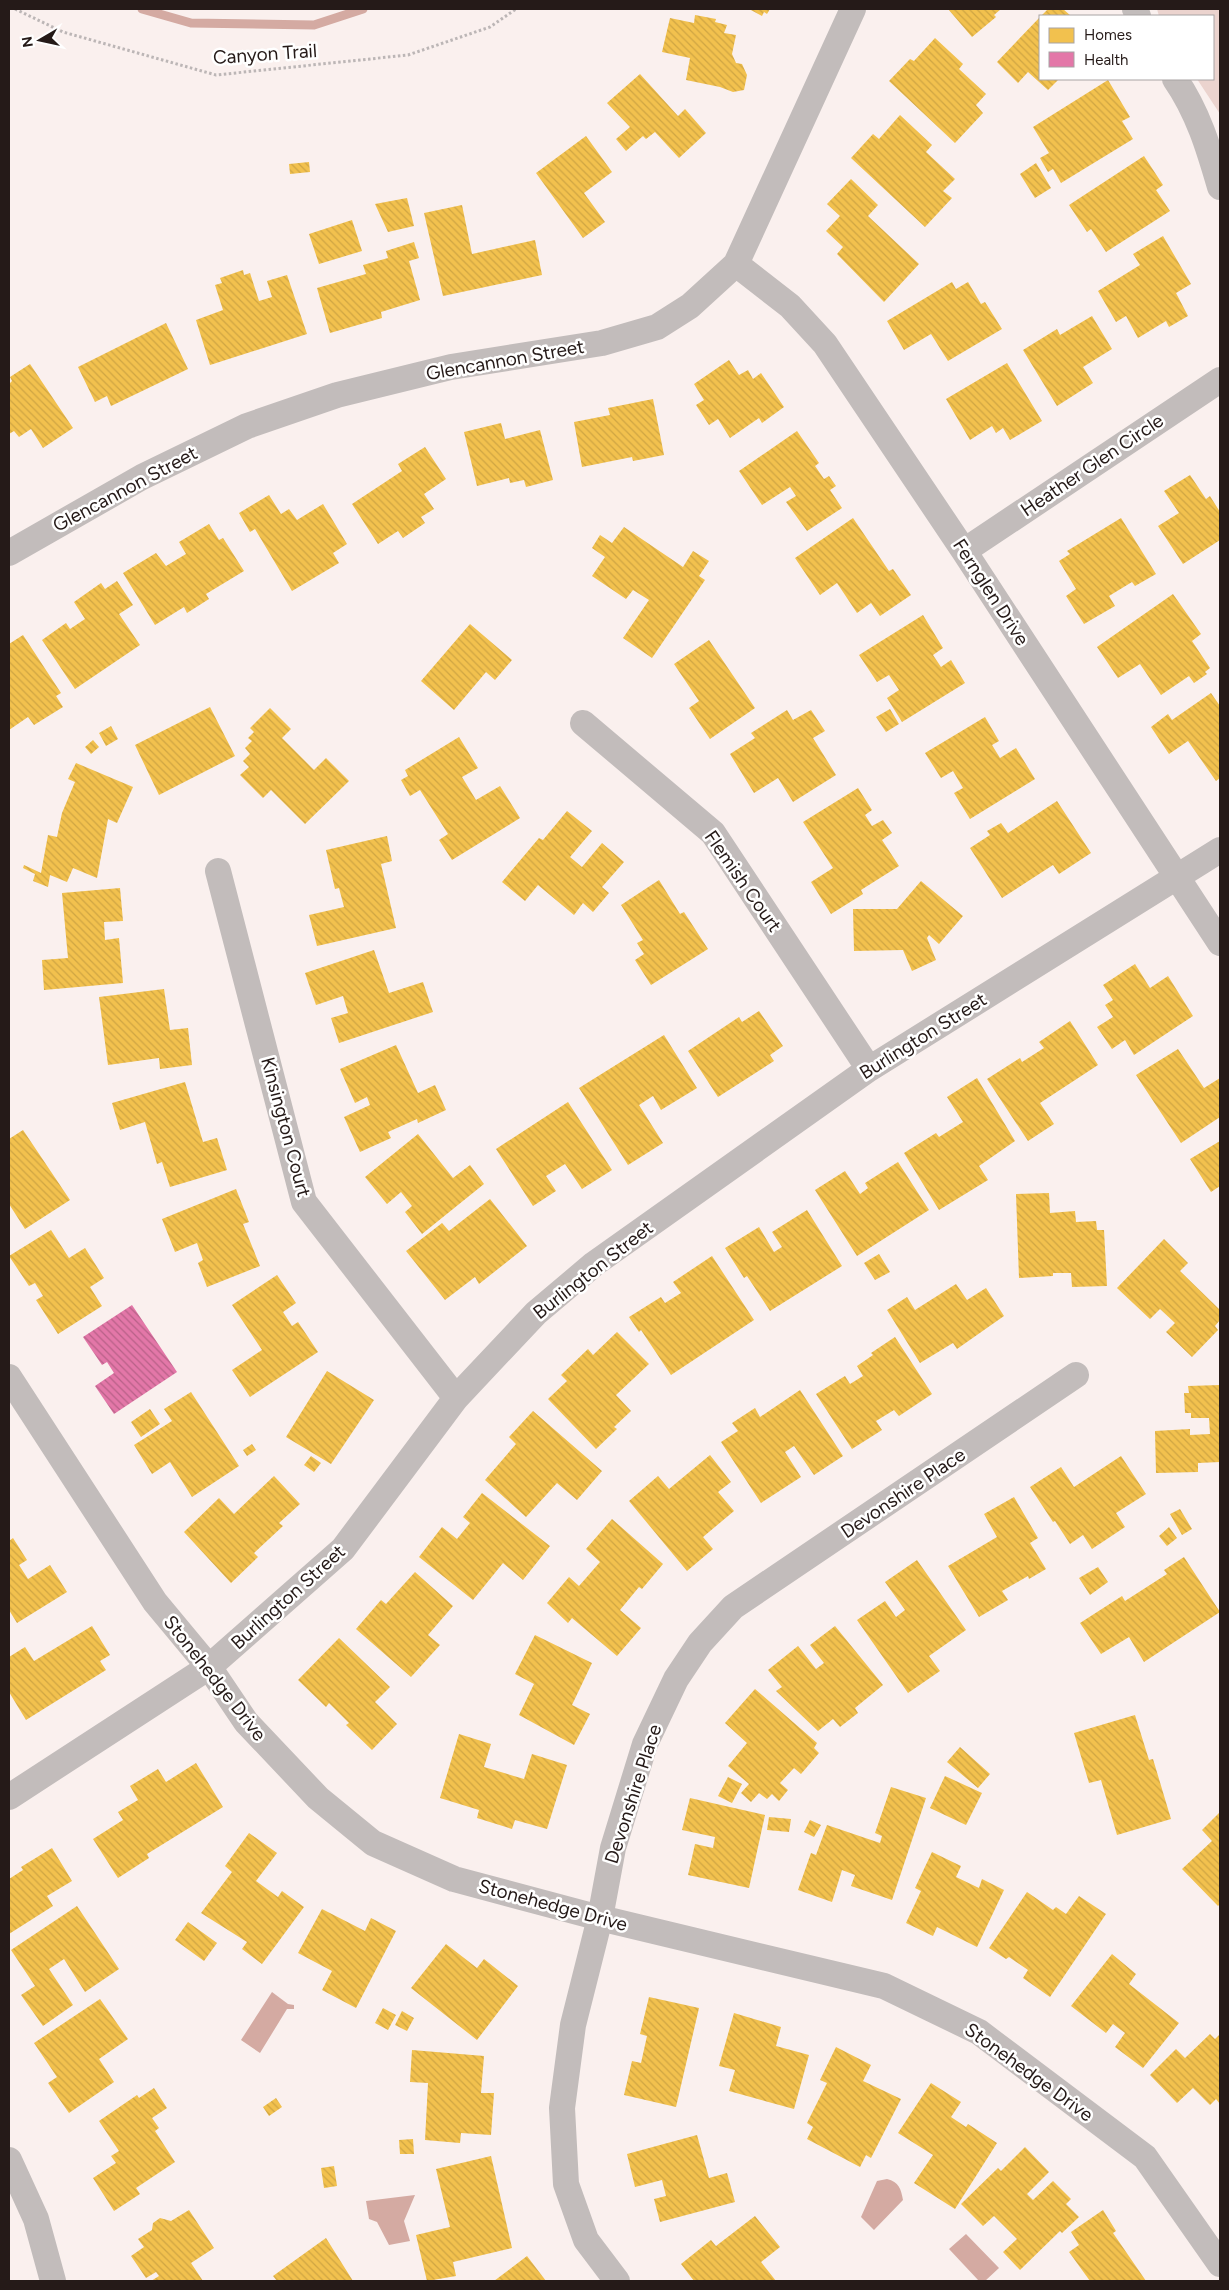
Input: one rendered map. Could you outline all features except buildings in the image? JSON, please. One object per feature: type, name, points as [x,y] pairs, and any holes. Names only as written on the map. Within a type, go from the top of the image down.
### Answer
[{"type":"street","name":"Glencannon Street","points":[[9,553],[142,476],[247,426],[338,395],[451,367],[602,343],[657,327],[690,306],[736,264],[853,9]]},
{"type":"street","points":[[1177,80],[1206,137],[1220,187]]},
{"type":"street","name":"Fernglen Drive","points":[[736,264],[790,306],[825,344],[964,551],[1220,943]]},
{"type":"street","name":"Heather Glen Circle","points":[[964,551],[1220,380]]},
{"type":"street","name":"Flemish Court","points":[[583,723],[713,833],[869,1068]]},
{"type":"street","name":"Burlington Street","points":[[9,1797],[209,1667],[343,1550],[456,1398],[536,1312],[594,1264],[869,1068],[1178,878],[1220,850]]},
{"type":"street","name":"Kinsington Court","points":[[218,872],[304,1202],[456,1398]]},
{"type":"street","name":"Devonshire Place","points":[[617,2281],[586,2240],[566,2184],[562,2108],[572,2034],[600,1918],[613,1848],[645,1744],[676,1679],[700,1643],[733,1608],[1076,1376]]},
{"type":"street","name":"Stonehedge Drive","points":[[9,1377],[155,1602],[209,1667],[246,1722],[318,1798],[373,1843],[454,1878],[600,1918],[884,1986],[979,2032],[1145,2157],[1220,2264]]},
{"type":"street","points":[[9,2160],[36,2219],[53,2281]]},
{"type":"path","name":"Canyon Trail","points":[[15,9],[63,32],[216,75],[408,55],[490,27],[516,9]]},
{"type":"shaded area","points":[[1157,9],[1220,9],[1220,114],[1198,80],[1214,80],[1214,15],[1159,15]]},
{"type":"shaded area","points":[[272,1992],[288,2004],[294,2005],[294,2009],[287,2009],[260,2053],[241,2040]]},
{"type":"shaded area","points":[[887,2179],[899,2186],[903,2200],[874,2230],[861,2217],[877,2181]]},
{"type":"shaded area","points":[[415,2195],[404,2221],[410,2241],[389,2245],[377,2222],[369,2219],[366,2201]]},
{"type":"shaded area","points":[[966,2234],[999,2268],[985,2281],[979,2281],[949,2249]]},
{"type":"waterway","points":[[142,9],[191,23],[314,25],[363,9]]}]
